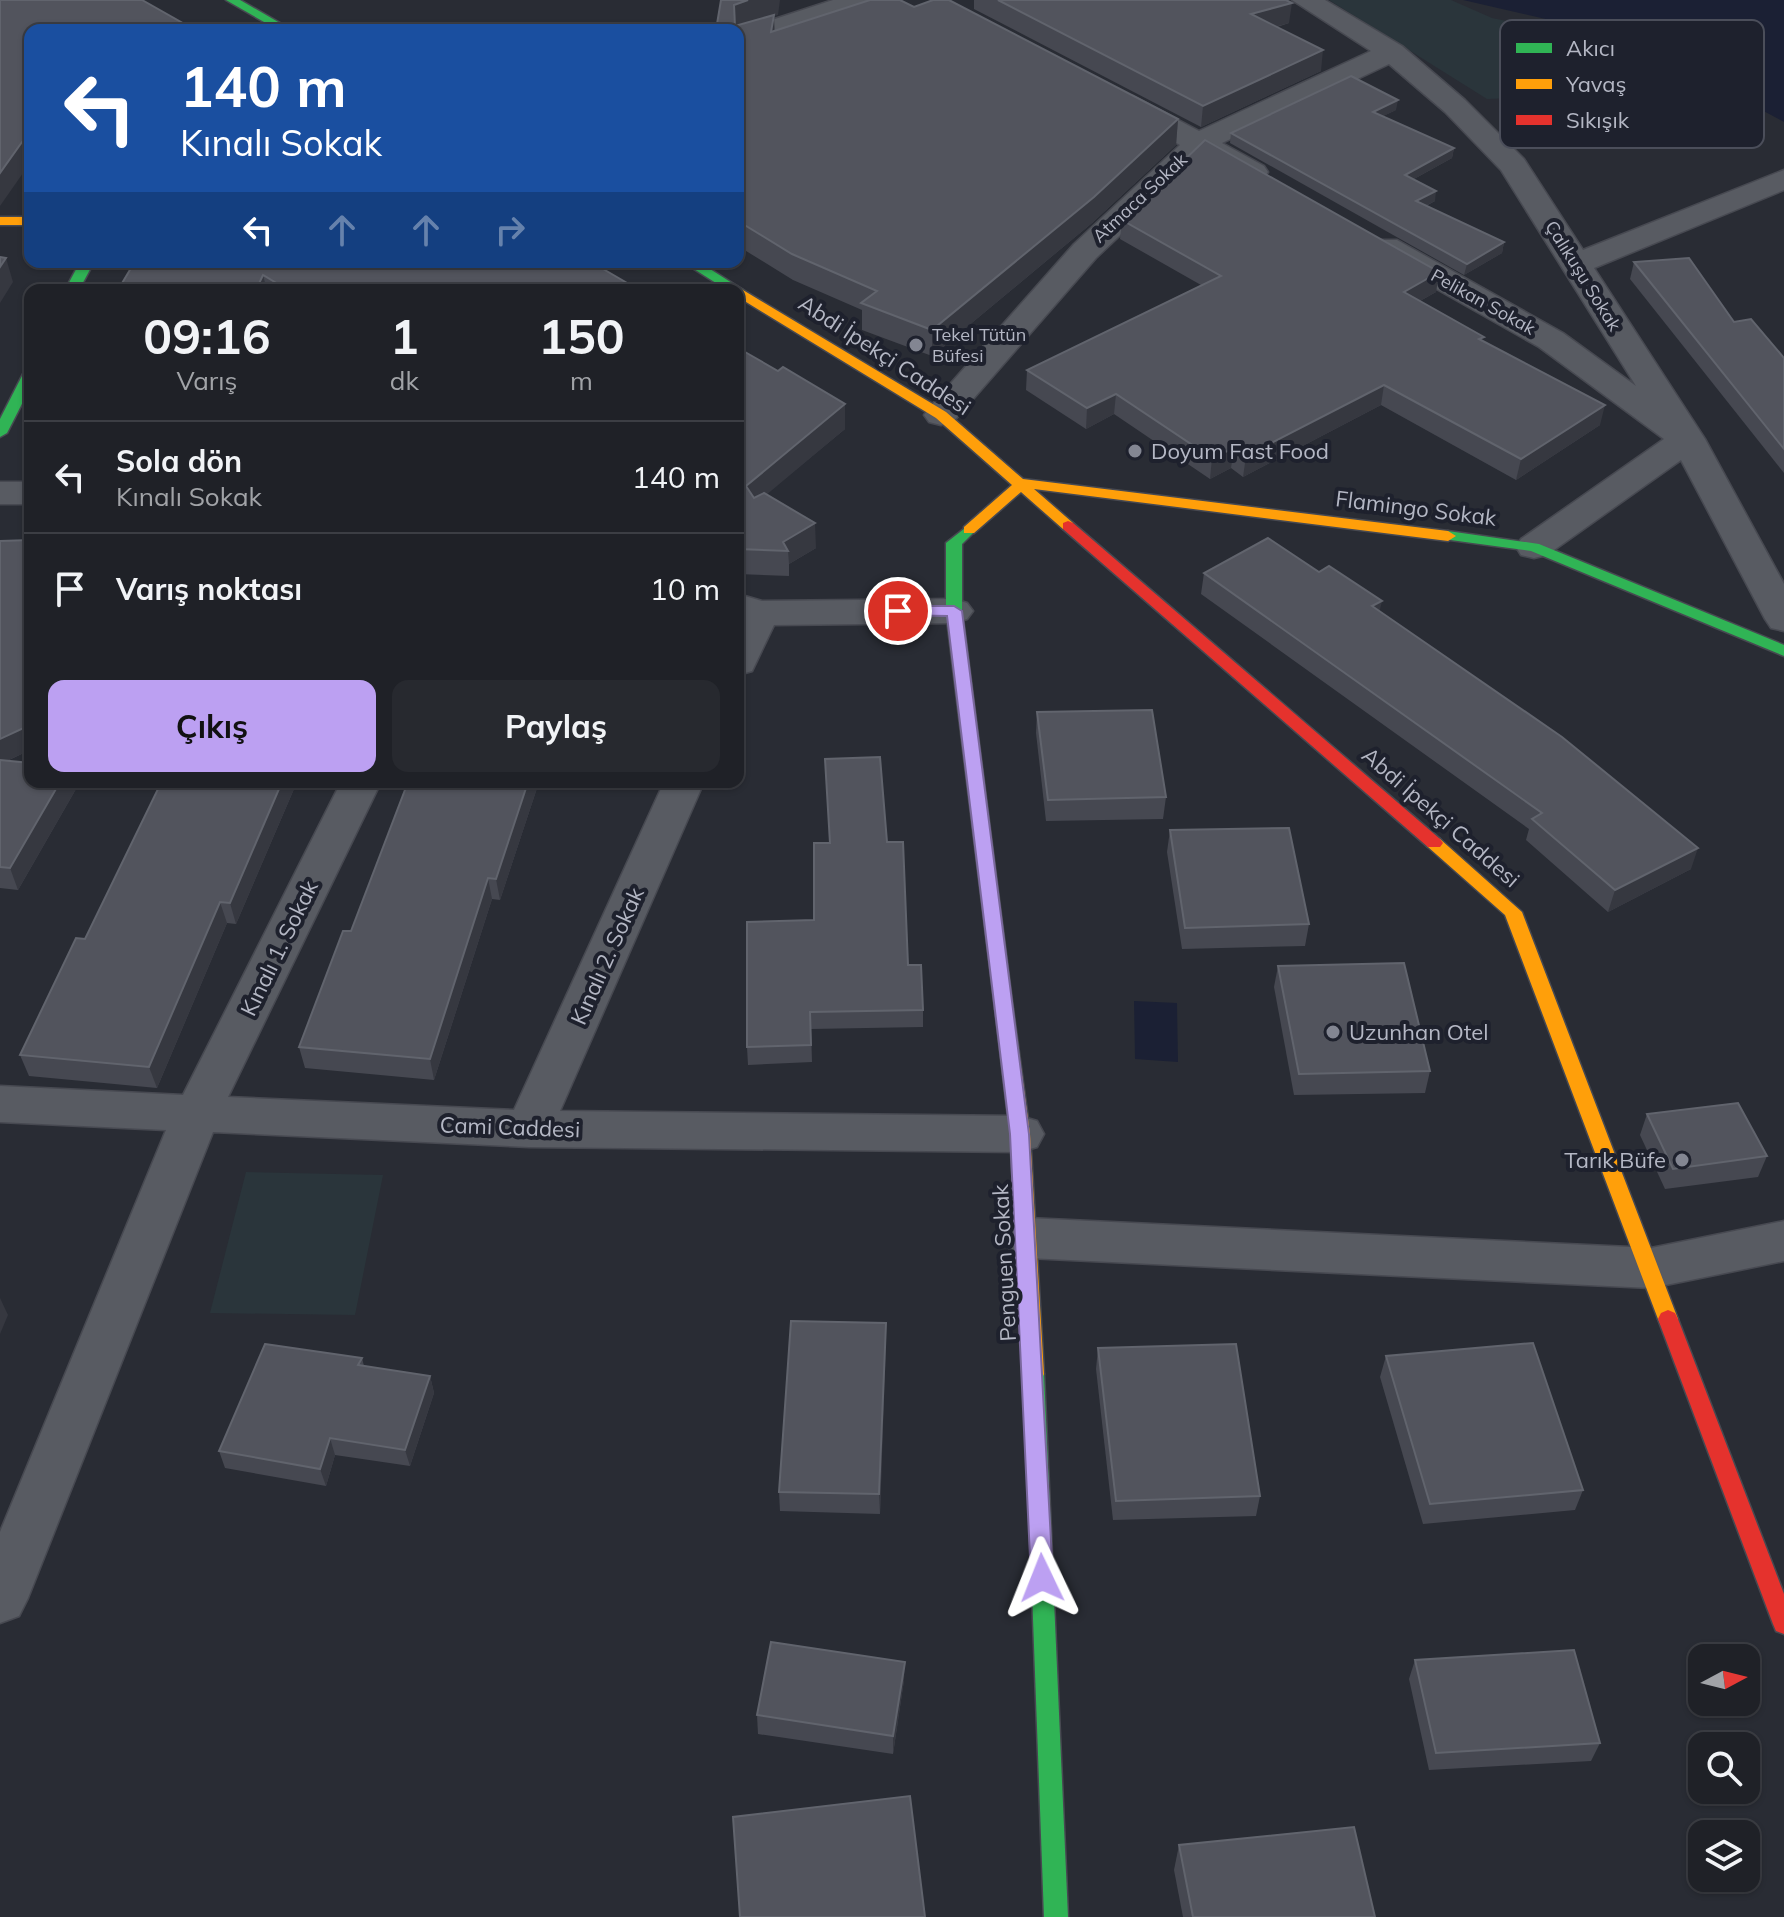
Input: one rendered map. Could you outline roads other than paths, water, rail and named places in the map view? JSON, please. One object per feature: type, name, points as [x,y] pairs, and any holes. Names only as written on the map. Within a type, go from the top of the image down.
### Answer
[{"type":"street","points":[[232,0],[275,24]]},
{"type":"street","points":[[744,38],[861,0]]},
{"type":"street","name":"Çalıkuşu Sokak","points":[[1306,0],[1392,52],[1455,106],[1513,165],[1687,439],[1784,619]]},
{"type":"street","name":"Atmaca Sokak","points":[[941,415],[1085,251],[1200,142],[1392,52]]},
{"type":"street","points":[[1092,85],[1281,188]]},
{"type":"street","points":[[1576,264],[1784,179]]},
{"type":"street","points":[[0,221],[24,221]]},
{"type":"street","name":"Pelikan Sokak","points":[[1362,233],[1551,340],[1687,439]]},
{"type":"street","name":"Abdi İpekçi Caddesi","points":[[700,268],[726,284]]},
{"type":"street","name":"Abdi İpekçi Caddesi","points":[[744,295],[941,415],[1023,483],[1513,912],[1784,1624]]},
{"type":"street","points":[[0,433],[24,386]]},
{"type":"street","points":[[1534,547],[1687,439]]},
{"type":"street","name":"Flamingo Sokak","points":[[1023,483],[1534,547],[1784,651]]},
{"type":"street","name":"Penguen Sokak","points":[[1023,483],[954,543],[954,611],[1020,1134],[1028,1238],[1056,1917]]},
{"type":"street","points":[[0,493],[24,493]]},
{"type":"street","points":[[744,634],[749,610],[954,611]]},
{"type":"street","name":"Kınalı 1. Sokak","points":[[0,1598],[196,1115],[358,788]]},
{"type":"street","name":"Kınalı 2. Sokak","points":[[529,1129],[681,788]]},
{"type":"street","name":"Cami Caddesi","points":[[0,1104],[529,1129],[1020,1134]]},
{"type":"street","points":[[1028,1238],[1651,1268],[1784,1241]]},
{"type":"water","points":[[1463,0],[1784,0],[1784,122],[1764,111],[1764,20],[1550,20]]},
{"type":"water","points":[[1134,1001],[1177,1003],[1178,1062],[1135,1059]]},
{"type":"place","name":"Tekel Tütün Büfesi","points":[[916,345]]},
{"type":"place","name":"Doyum Fast Food","points":[[1135,451]]},
{"type":"place","name":"Uzunhan Otel","points":[[1333,1032]]},
{"type":"place","name":"Tarık Büfe","points":[[1682,1160]]}]
